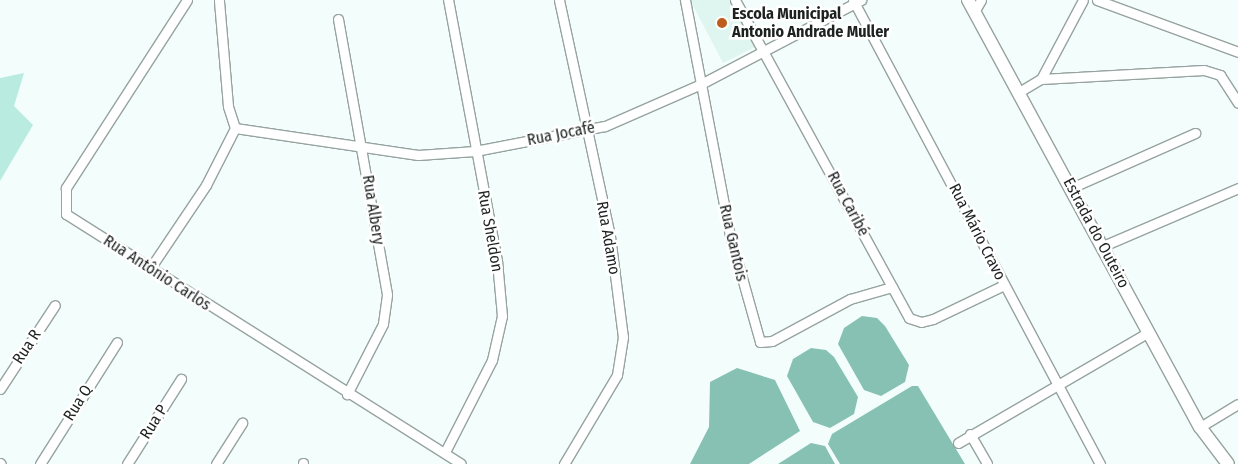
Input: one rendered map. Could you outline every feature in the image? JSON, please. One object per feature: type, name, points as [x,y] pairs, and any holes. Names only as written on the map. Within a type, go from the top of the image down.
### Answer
[{"type":"street","name":"Rua Antônio Carlos","points":[[187,0],[63,199],[64,210],[74,220],[151,267],[346,394],[462,464]]},
{"type":"street","points":[[151,267],[206,185],[235,128],[228,106],[219,0]]},
{"type":"street","name":"Rua Sheldon","points":[[445,452],[492,360],[502,316],[497,262],[448,0]]},
{"type":"street","name":"Rua Adamo","points":[[559,0],[585,129],[610,236],[623,351],[617,375],[564,464]]},
{"type":"street","name":"Rua Gantois","points":[[685,0],[732,244],[760,342],[772,340],[850,299],[892,287]]},
{"type":"street","name":"Rua Caribé","points":[[735,0],[909,318],[921,322],[1004,284]]},
{"type":"street","name":"Estrada do Outeiro","points":[[968,0],[1200,426],[1228,464]]},
{"type":"street","points":[[974,12],[980,0]]},
{"type":"street","points":[[1041,79],[1083,0]]},
{"type":"street","points":[[1097,0],[1238,52]]},
{"type":"street","name":"Rua Jocafé","points":[[235,128],[418,155],[475,151],[585,129],[619,122],[701,84],[856,1]]},
{"type":"street","name":"Rua Mário Cravo","points":[[856,1],[1004,284],[1058,381],[1100,464]]},
{"type":"street","name":"Rua Albery","points":[[338,19],[362,148],[386,311],[346,394]]},
{"type":"street","points":[[1019,92],[1041,79],[1214,71],[1238,103]]},
{"type":"street","points":[[1072,188],[1196,133]]},
{"type":"street","points":[[1103,246],[1238,188]]},
{"type":"street","name":"Rua R","points":[[0,390],[55,305]]},
{"type":"street","points":[[958,443],[1058,381],[1149,332]]},
{"type":"street","name":"Rua Q","points":[[40,464],[116,342]]},
{"type":"street","name":"Rua P","points":[[127,464],[181,379]]},
{"type":"street","points":[[1200,426],[1238,404]]},
{"type":"street","points":[[216,464],[242,423]]},
{"type":"street","points":[[970,434],[987,464]]},
{"type":"shaded area","name":"Escola Municipal Antonio Andrade Muller","points":[[690,0],[731,0],[755,47],[723,63]]},
{"type":"shaded area","points":[[24,73],[14,106],[33,125],[0,181],[0,78]]},
{"type":"shaded area","points":[[862,316],[877,318],[885,326],[909,365],[905,382],[881,396],[864,390],[838,344],[844,328]]},
{"type":"shaded area","points":[[811,348],[826,350],[834,357],[858,397],[854,414],[830,428],[813,422],[787,376],[793,359]]},
{"type":"shaded area","points":[[737,368],[775,380],[800,431],[749,464],[690,464],[709,427],[710,382]]},
{"type":"shaded area","points":[[912,386],[918,386],[965,464],[840,464],[828,444],[832,434]]},
{"type":"shaded area","points":[[811,443],[825,446],[835,464],[778,464]]},
{"type":"place","name":"Escola Municipal Antonio Andrade Muller","points":[[722,23]]}]
